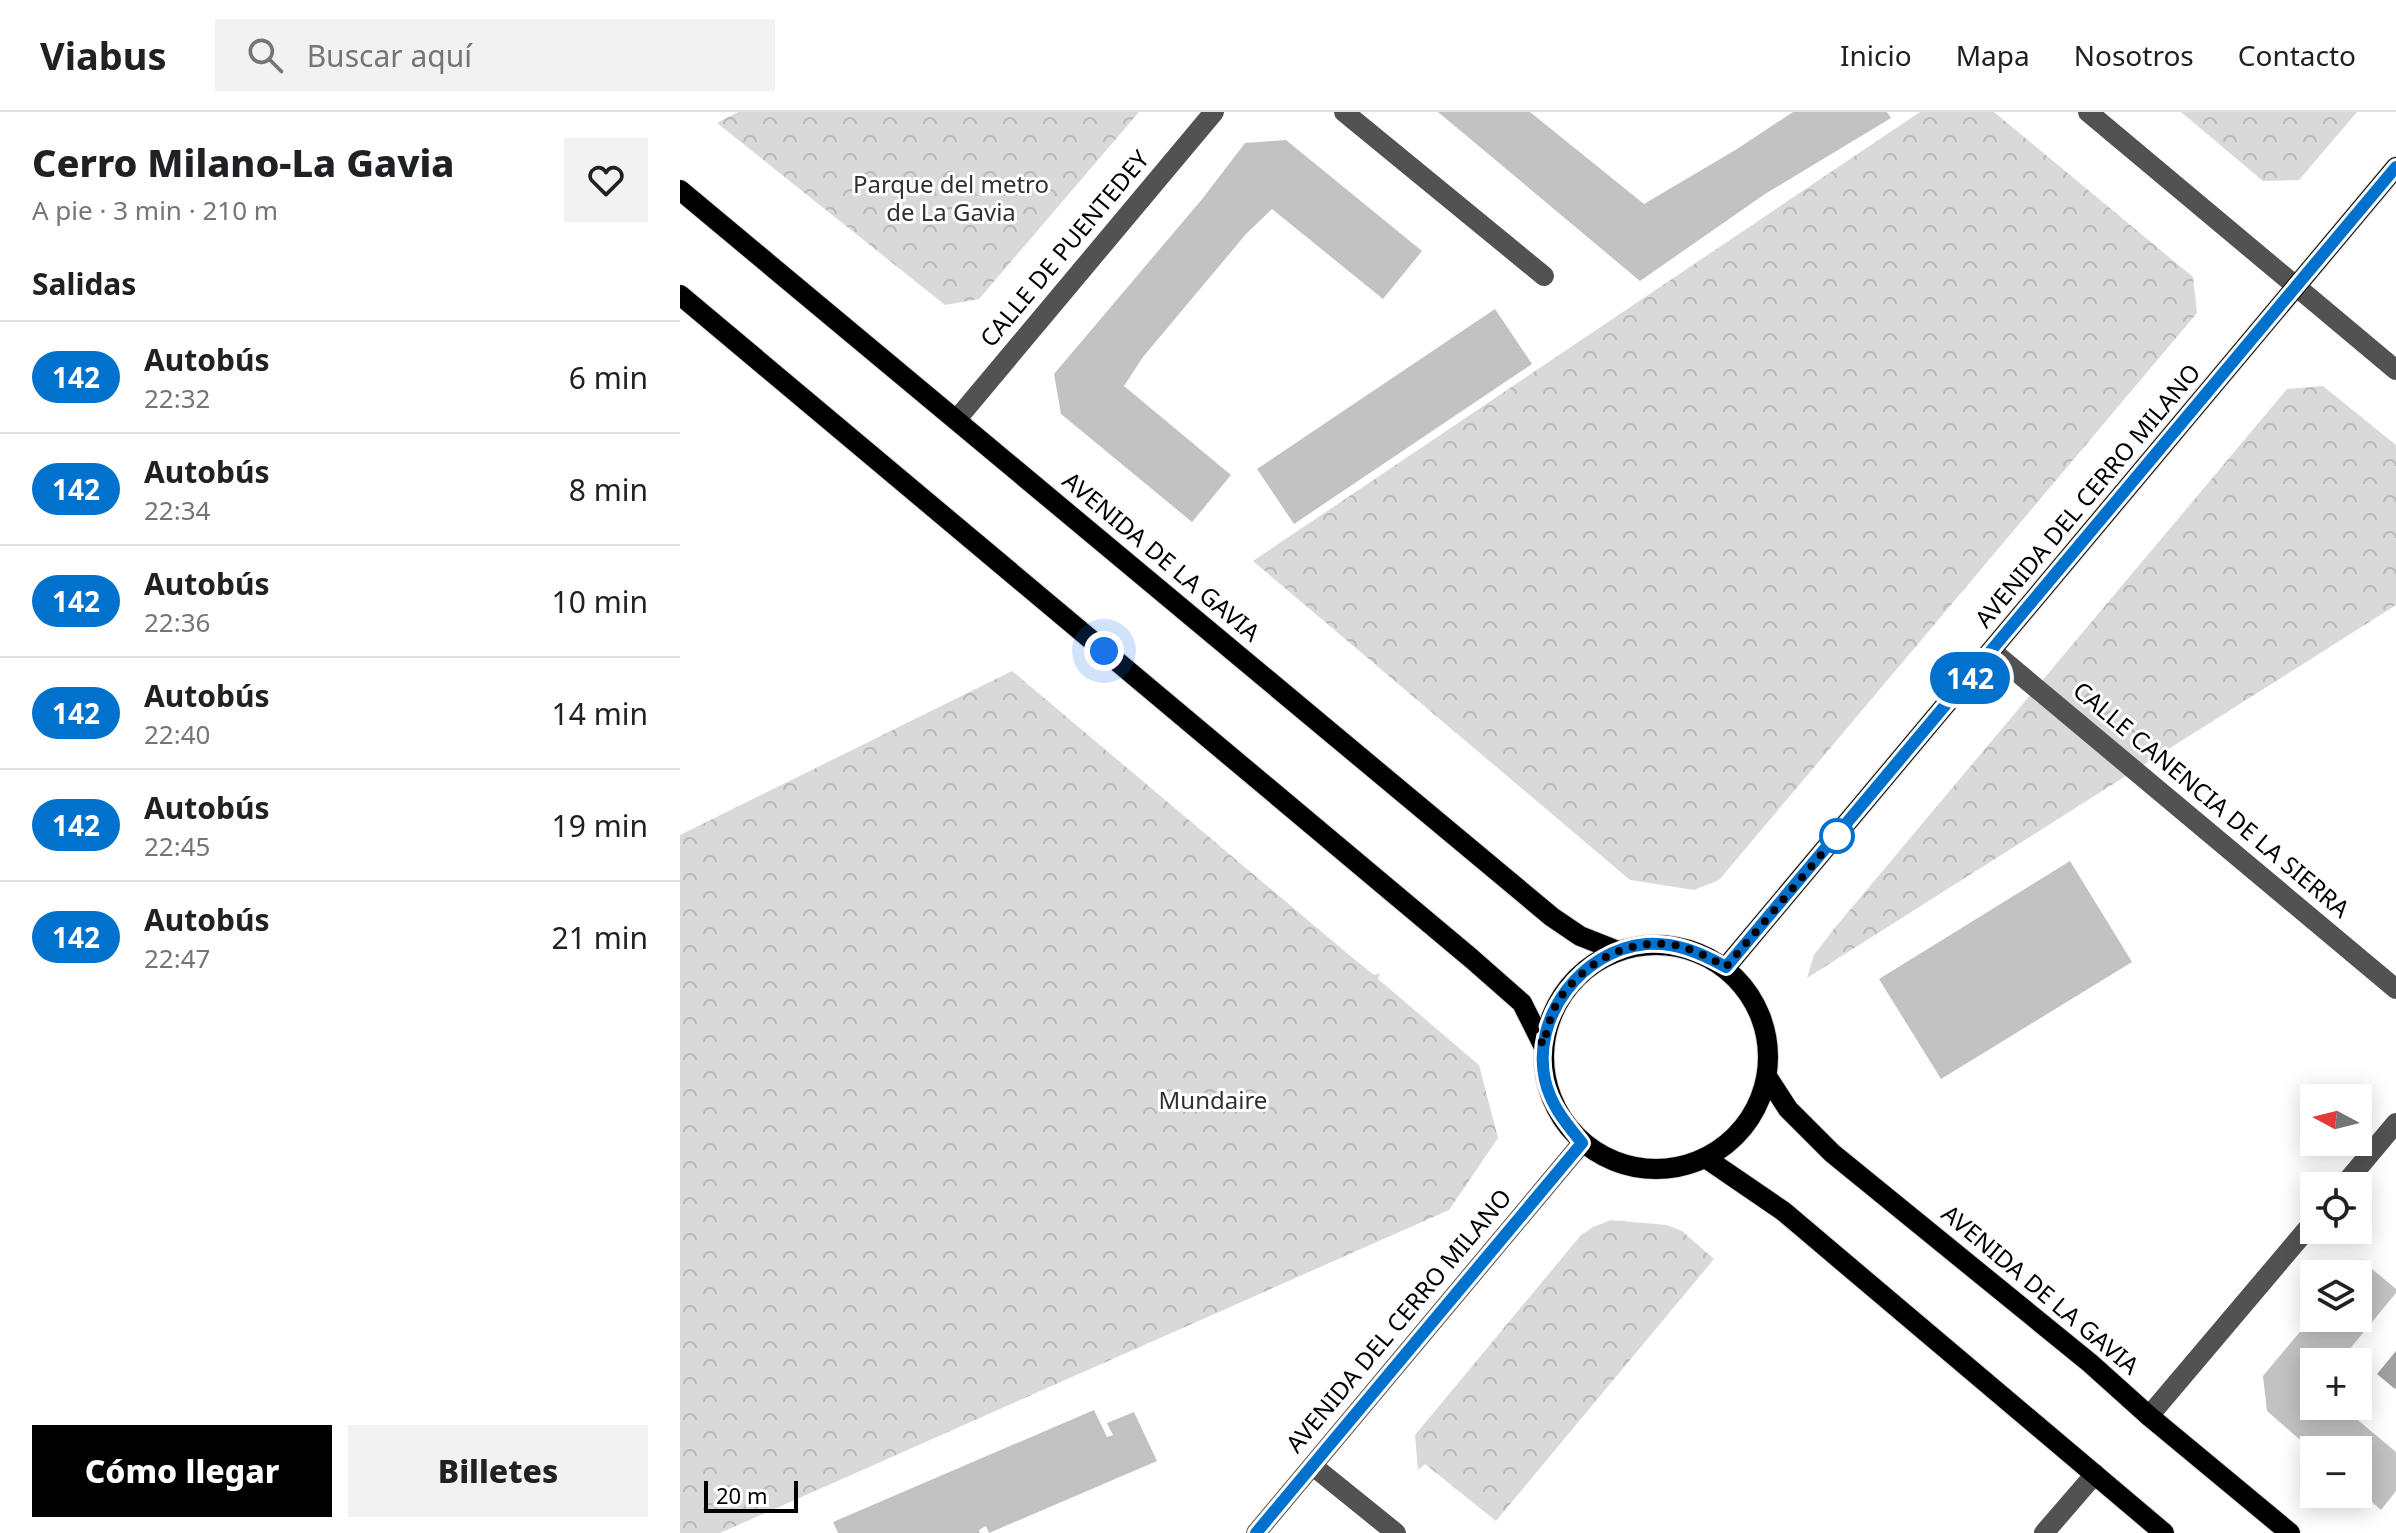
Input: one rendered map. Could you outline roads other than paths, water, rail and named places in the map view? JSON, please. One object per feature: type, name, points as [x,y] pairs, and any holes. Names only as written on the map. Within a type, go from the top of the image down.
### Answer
[{"type":"main road","name":"AVENIDA DEL CERRO MILANO","points":[[1726,967],[2396,167]]},
{"type":"main road","name":"AVENIDA DE LA GAVIA","points":[[680,190],[1552,917],[1580,936],[1618,951]]},
{"type":"main road","points":[[680,295],[1472,959],[1522,1003],[1543,1045]]},
{"type":"main road","points":[[1645,944],[1673,945],[1700,953],[1726,967],[1753,997],[1768,1036],[1768,1078],[1756,1111],[1735,1139],[1707,1159],[1662,1171],[1615,1164],[1582,1143],[1556,1111],[1545,1079],[1543,1045],[1556,1005],[1582,972],[1618,951],[1645,944]]},
{"type":"main road","name":"AVENIDA DE LA GAVIA","points":[[1768,1078],[1788,1109],[1832,1153],[2090,1363],[2290,1533]]},
{"type":"main road","points":[[1707,1159],[1783,1211],[2164,1533]]},
{"type":"street","name":"CALLE DE PUENTEDEY","points":[[957,419],[1214,112]]},
{"type":"street","points":[[1344,112],[1544,276]]},
{"type":"street","points":[[2088,112],[2396,370]]},
{"type":"street","name":"CALLE CANENCIA DE LA SIERRA","points":[[1992,651],[2396,989]]},
{"type":"street","points":[[2355,1172],[2396,1123]]},
{"type":"street","name":"AVENIDA DEL CERRO MILANO","points":[[1256,1533],[1582,1143]]},
{"type":"street","points":[[2149,1416],[2300,1238]]},
{"type":"street","points":[[1313,1466],[1396,1533]]},
{"type":"street","points":[[2044,1533],[2095,1474]]},
{"type":"park label","name":"Parque del metro de La Gavia","points":[[951,199]]},
{"type":"park label","name":"Mundaire","points":[[1213,1101]]}]
